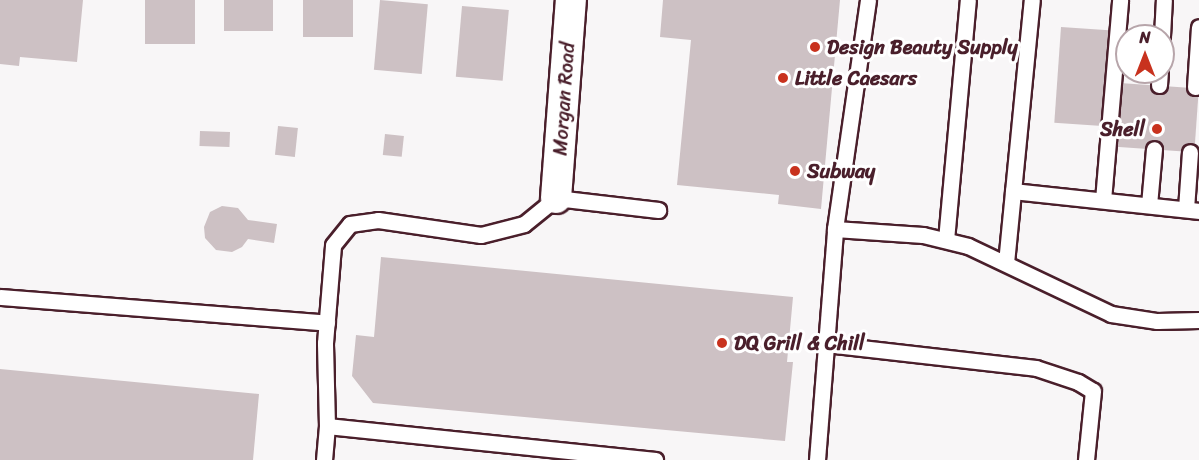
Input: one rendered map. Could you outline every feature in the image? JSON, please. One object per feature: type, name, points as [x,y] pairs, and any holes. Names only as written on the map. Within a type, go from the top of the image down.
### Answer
[{"type":"street","name":"Morgan Road","points":[[556,198],[571,0]]},
{"type":"lane","points":[[817,460],[835,230],[868,0]]},
{"type":"lane","points":[[946,240],[968,0]]},
{"type":"lane","points":[[1006,262],[1032,0]]},
{"type":"lane","points":[[1103,200],[1120,0]]},
{"type":"lane","points":[[1163,24],[1164,0]]},
{"type":"lane","points":[[1195,87],[1199,27]]},
{"type":"lane","points":[[1149,205],[1154,149]]},
{"type":"lane","points":[[1013,190],[1193,210],[1190,152]]},
{"type":"lane","points":[[324,460],[327,426],[327,324],[333,244],[350,224],[378,220],[481,235],[524,224],[556,198],[658,210]]},
{"type":"lane","points":[[835,230],[923,235],[946,240],[968,246],[1006,262],[1111,314],[1157,321],[1199,320]]},
{"type":"lane","points":[[0,297],[327,324]]},
{"type":"lane","points":[[826,344],[1036,368],[1078,382],[1093,391],[1086,460]]},
{"type":"lane","points":[[327,426],[655,460]]},
{"type":"building","points":[[0,0],[83,0],[77,62],[20,57],[19,66],[0,64]]},
{"type":"building","points":[[145,0],[195,0],[195,44],[145,44]]},
{"type":"building","points":[[224,0],[273,0],[273,31],[224,31]]},
{"type":"building","points":[[303,0],[353,0],[353,37],[303,37]]},
{"type":"building","points":[[380,0],[428,4],[422,74],[374,70]]},
{"type":"building","points":[[663,0],[840,0],[821,209],[778,204],[779,195],[677,185],[691,40],[660,37]]},
{"type":"building","points":[[462,6],[509,10],[503,81],[456,77]]},
{"type":"building","points":[[1061,27],[1109,30],[1102,126],[1054,123]]},
{"type":"building","name":"Shell","points":[[1120,84],[1199,89],[1194,152],[1116,147]]},
{"type":"building","points":[[278,126],[298,128],[295,157],[275,155]]},
{"type":"building","points":[[200,131],[230,132],[229,147],[199,146]]},
{"type":"building","points":[[385,134],[404,136],[402,157],[383,155]]},
{"type":"building","points":[[222,206],[238,208],[248,220],[277,224],[274,243],[248,239],[242,247],[232,252],[216,250],[205,238],[204,227],[210,212]]},
{"type":"building","points":[[381,257],[793,297],[787,362],[793,362],[785,441],[373,403],[352,376],[356,335],[374,337]]},
{"type":"building","points":[[0,369],[259,394],[253,460],[0,460]]},
{"type":"place","name":"Design Beauty Supply","points":[[815,47]]},
{"type":"place","name":"Little Caesars","points":[[783,78]]},
{"type":"place","name":"Shell","points":[[1157,129]]},
{"type":"place","name":"Subway","points":[[795,171]]},
{"type":"place","name":"DQ Grill & Chill","points":[[722,343]]}]
